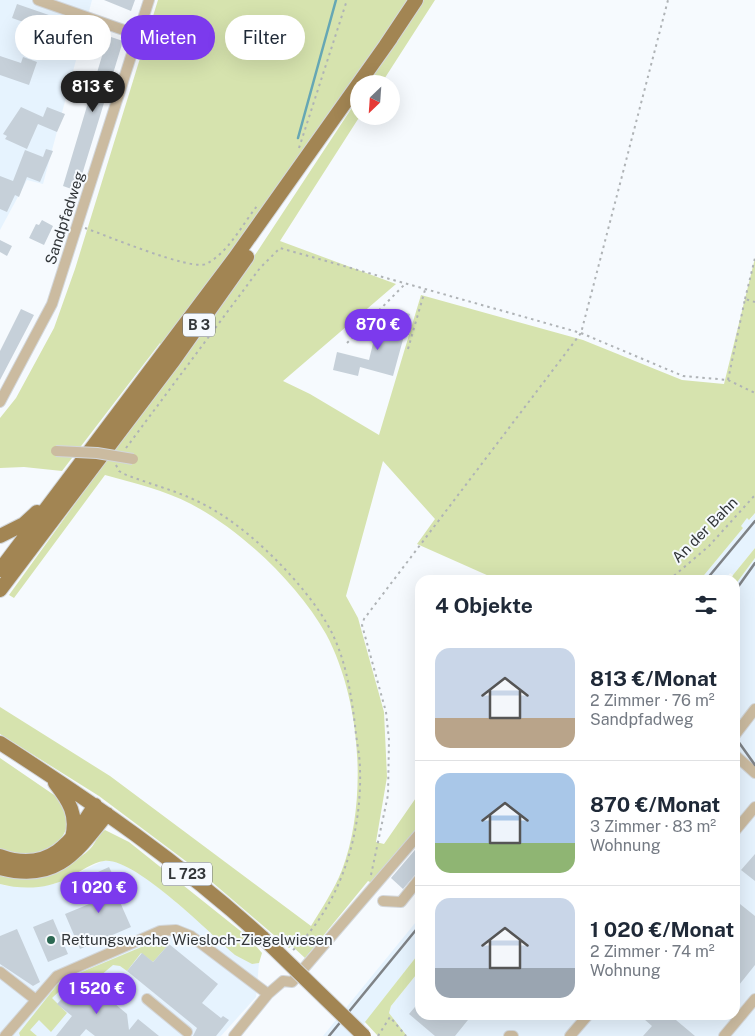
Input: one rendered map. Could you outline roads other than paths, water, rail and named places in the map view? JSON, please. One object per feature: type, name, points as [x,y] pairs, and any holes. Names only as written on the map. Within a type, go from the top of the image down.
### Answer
[{"type":"main road","name":"B 3","points":[[367,75],[416,0]]},
{"type":"main road","name":"B 3","points":[[0,570],[62,491],[234,259],[391,38]]},
{"type":"main road","name":"B 3","points":[[0,590],[100,460],[227,286],[350,101]]},
{"type":"main road","points":[[0,536],[24,524],[62,491]]},
{"type":"main road","name":"L 723","points":[[0,743],[95,805],[193,879],[263,938],[364,1036]]},
{"type":"main road","points":[[46,773],[71,805],[75,818],[72,839]]},
{"type":"main road","points":[[0,856],[21,861],[45,858],[57,853],[72,839],[95,805]]},
{"type":"main road","points":[[0,868],[26,872],[54,866],[79,850],[107,814]]},
{"type":"street","points":[[38,0],[121,29]]},
{"type":"street","name":"Sandpfadweg","points":[[144,15],[149,0]]},
{"type":"street","name":"Sandpfadweg","points":[[0,402],[52,304],[130,60]]},
{"type":"street","points":[[56,451],[97,453],[133,459]]},
{"type":"street","points":[[740,729],[755,709]]},
{"type":"street","points":[[740,760],[755,773]]},
{"type":"street","points":[[740,824],[755,807]]},
{"type":"street","points":[[234,1036],[268,994],[283,981],[292,982],[415,839]]},
{"type":"street","points":[[383,901],[400,902],[415,884]]},
{"type":"street","points":[[7,1035],[62,972],[160,931],[169,930],[191,936],[268,994]]},
{"type":"street","points":[[0,972],[36,1000]]},
{"type":"street","points":[[148,999],[188,1032]]},
{"type":"street","points":[[740,1017],[755,999]]},
{"type":"street","points":[[570,1036],[584,1020]]},
{"type":"street","points":[[724,1036],[737,1020]]},
{"type":"waterway","points":[[298,138],[336,0]]},
{"type":"railway","points":[[710,575],[755,521]]},
{"type":"railway","points":[[740,584],[755,563]]},
{"type":"railway","points":[[740,744],[755,765]]},
{"type":"railway","points":[[329,1036],[415,931]]},
{"type":"place","name":"Rettungswache Wiesloch-Ziegelwiesen","points":[[51,940]]}]
